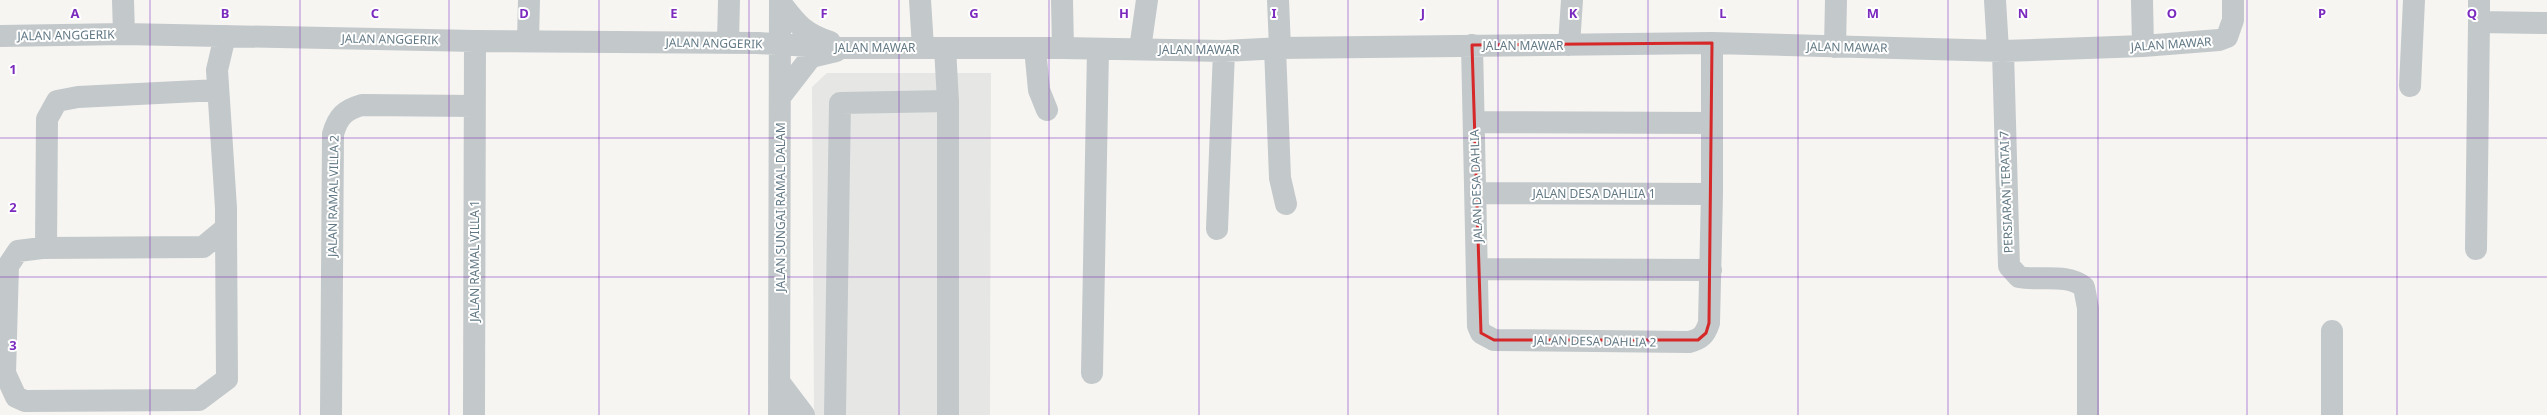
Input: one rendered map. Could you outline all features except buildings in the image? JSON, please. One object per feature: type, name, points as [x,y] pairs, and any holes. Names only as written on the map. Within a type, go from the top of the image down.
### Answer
[{"type":"street","points":[[123,0],[124,34]]},
{"type":"street","points":[[528,41],[529,0]]},
{"type":"street","points":[[728,43],[729,0]]},
{"type":"street","points":[[920,0],[923,47]]},
{"type":"street","points":[[1062,0],[1064,48]]},
{"type":"street","points":[[1140,49],[1147,0]]},
{"type":"street","points":[[1278,0],[1277,48],[1280,178],[1286,204]]},
{"type":"street","points":[[1569,45],[1572,0]]},
{"type":"street","points":[[1834,47],[1836,0]]},
{"type":"street","points":[[1995,0],[2001,50]]},
{"type":"street","points":[[2142,0],[2142,46]]},
{"type":"street","name":"JALAN MAWAR","points":[[780,44],[847,48],[1064,48],[1224,51],[1277,48],[1712,43],[2001,50],[2142,46],[2219,40],[2227,37],[2233,20],[2233,0]]},
{"type":"street","points":[[2410,86],[2414,0]]},
{"type":"street","points":[[2476,249],[2479,0]]},
{"type":"street","points":[[780,1],[796,22],[810,36],[847,48]]},
{"type":"street","name":"JALAN SUNGAI RAMAL DALAM","points":[[779,415],[780,1]]},
{"type":"street","points":[[2479,22],[2547,23]]},
{"type":"street","name":"JALAN ANGGERIK","points":[[0,36],[124,34],[780,44]]},
{"type":"street","points":[[225,36],[217,70],[226,228],[226,380],[199,400],[25,401],[16,397],[5,373],[8,266],[18,251],[46,248],[203,247],[226,228]]},
{"type":"street","name":"JALAN RAMAL VILLA 1","points":[[474,415],[475,40]]},
{"type":"street","points":[[1478,269],[1711,270],[1712,43]]},
{"type":"street","name":"JALAN DESA DAHLIA","points":[[1472,46],[1478,269],[1478,326]]},
{"type":"street","points":[[780,97],[811,57],[847,48]]},
{"type":"street","points":[[945,48],[948,101],[948,415]]},
{"type":"street","points":[[1035,48],[1040,90],[1047,110]]},
{"type":"street","points":[[1092,373],[1098,49]]},
{"type":"street","name":"PERSIARAN TERATAI 7","points":[[2001,50],[2009,266],[2019,277],[2068,280],[2078,282],[2084,287],[2088,308],[2088,415]]},
{"type":"street","points":[[1217,230],[1224,51]]},
{"type":"street","points":[[46,248],[47,119],[57,101],[78,97],[218,90]]},
{"type":"street","points":[[835,415],[840,102],[948,101]]},
{"type":"street","name":"JALAN RAMAL VILLA 2","points":[[331,415],[333,134],[337,121],[347,109],[362,105],[474,106]]},
{"type":"street","points":[[1474,122],[1712,123]]},
{"type":"street","name":"JALAN DESA DAHLIA 1","points":[[1476,193],[1712,194]]},
{"type":"street","name":"JALAN DESA DAHLIA 2","points":[[1478,326],[1481,333],[1494,340],[1689,342],[1698,340],[1706,333],[1709,323],[1711,270]]},
{"type":"street","points":[[2332,331],[2332,415]]},
{"type":"street","points":[[779,382],[804,415]]},
{"type":"highlighted area","points":[[1712,43],[1709,323],[1706,333],[1698,340],[1494,340],[1481,333],[1472,45]]},
{"type":"shaded area","points":[[827,73],[991,73],[990,415],[814,415],[812,87]]}]
